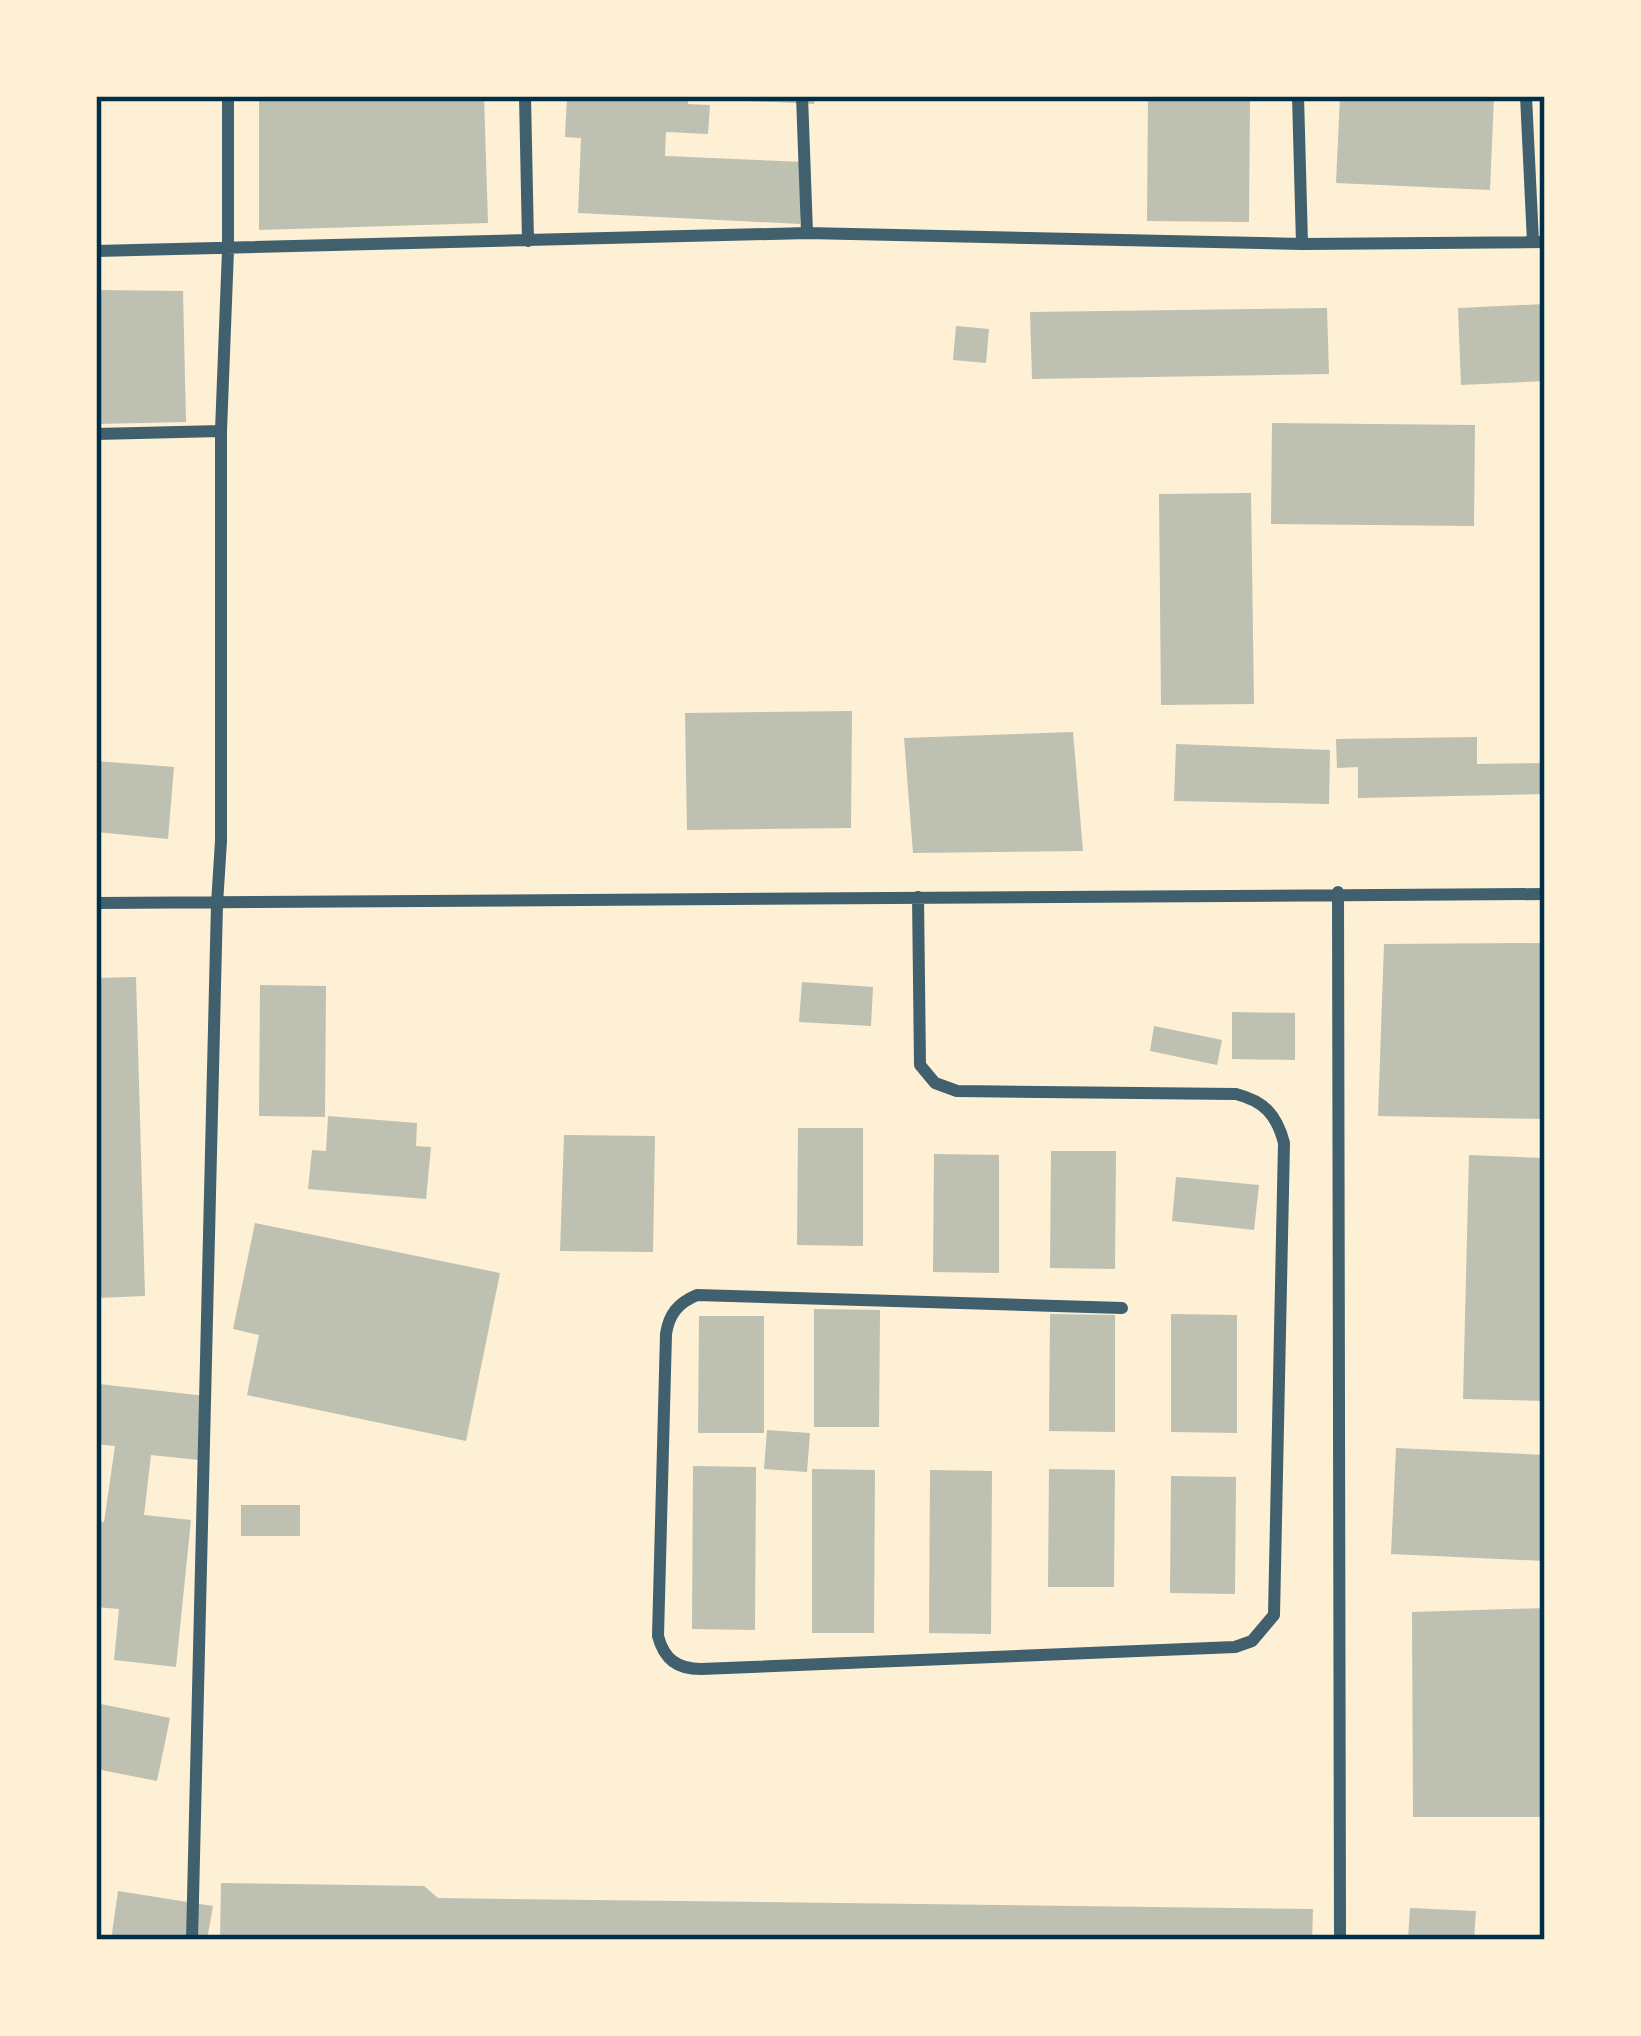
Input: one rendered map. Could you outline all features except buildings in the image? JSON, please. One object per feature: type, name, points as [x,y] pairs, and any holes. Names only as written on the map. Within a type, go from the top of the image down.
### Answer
[{"type":"street","points":[[192,1940],[221,841],[221,431],[228,96]]},
{"type":"street","points":[[525,96],[528,241]]},
{"type":"street","points":[[802,96],[806,233]]},
{"type":"street","points":[[1298,96],[1303,244]]},
{"type":"street","points":[[96,251],[806,233],[1303,244],[1539,242],[1526,96]]},
{"type":"street","points":[[96,434],[221,431]]},
{"type":"street","points":[[1338,892],[1340,1940]]},
{"type":"street","points":[[96,903],[1545,894]]},
{"type":"street","points":[[918,897],[920,1064],[935,1083],[957,1091],[1236,1094],[1255,1099],[1280,1125],[1284,1143],[1274,1615],[1252,1641],[1235,1647],[689,1669],[668,1658],[658,1636],[666,1334],[675,1309],[685,1300],[697,1295],[1122,1308]]}]
